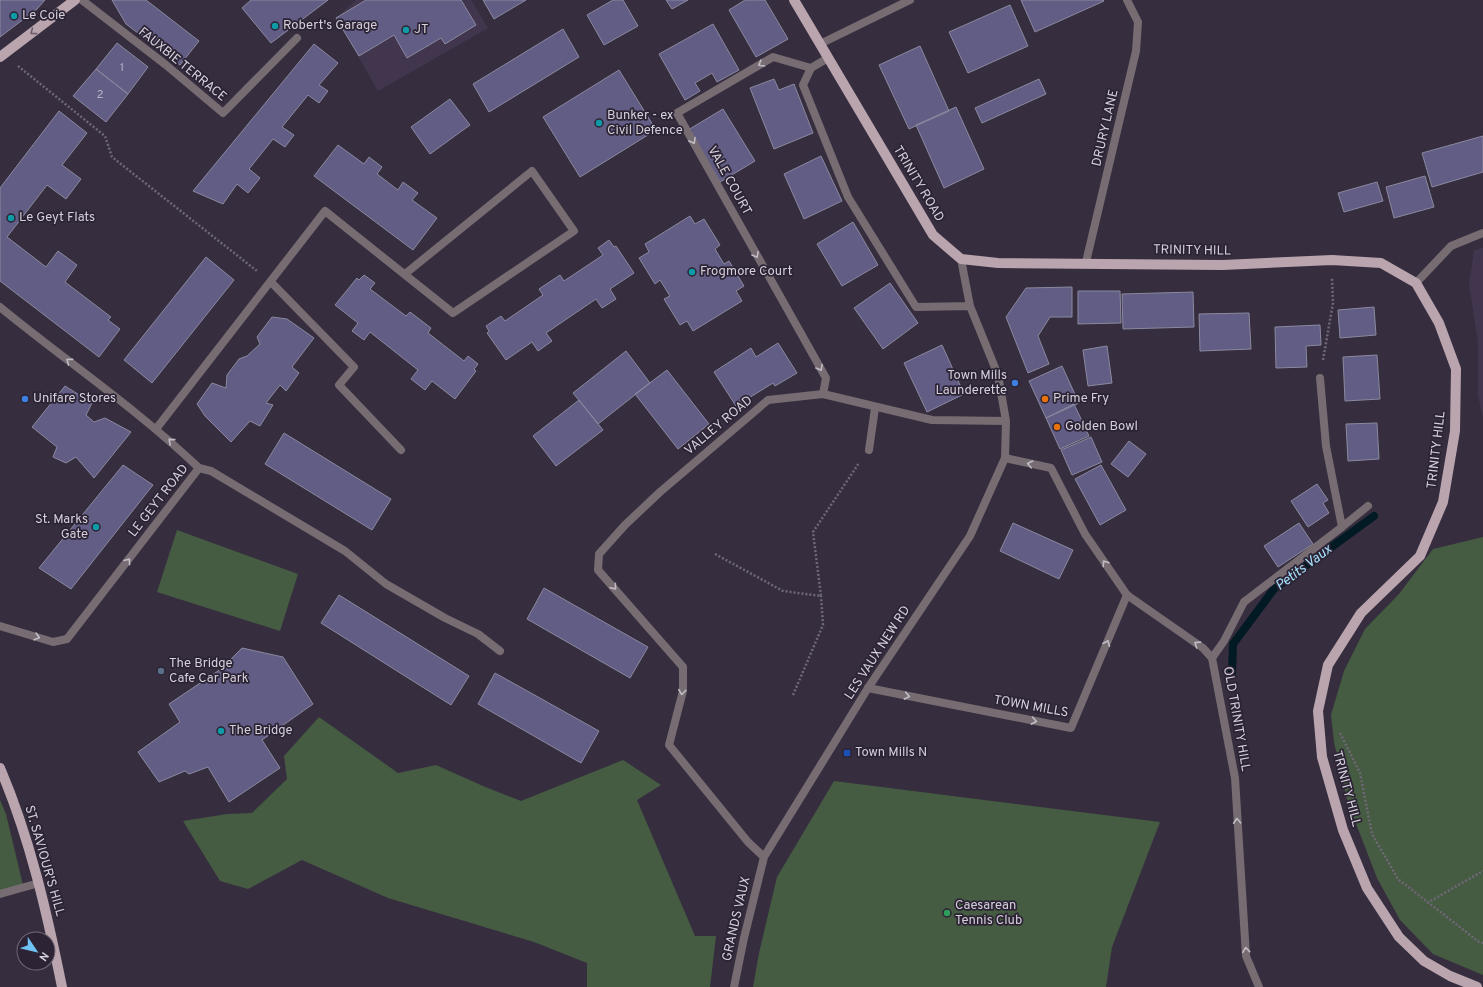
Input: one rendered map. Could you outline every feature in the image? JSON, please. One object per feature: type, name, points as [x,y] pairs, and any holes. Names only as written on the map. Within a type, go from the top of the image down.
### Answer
[{"type":"main road","points":[[2,56],[75,0]]},
{"type":"main road","name":"TRINITY ROAD","points":[[794,0],[933,234],[961,258]]},
{"type":"main road","name":"TRINITY HILL","points":[[961,258],[998,262],[1222,265],[1332,260],[1382,264],[1416,283],[1439,323],[1456,369],[1455,432],[1443,502],[1420,556],[1361,613],[1328,665],[1318,711],[1322,757],[1343,830],[1367,888],[1398,937],[1424,961],[1450,976],[1478,987]]},
{"type":"main road","name":"ST. SAVIOUR'S HILL","points":[[0,768],[9,789],[39,883],[62,987]]},
{"type":"street","name":"FAUXBIE TERRACE","points":[[82,0],[166,65],[223,113],[297,38]]},
{"type":"street","points":[[820,44],[910,0]]},
{"type":"street","name":"DRURY LANE","points":[[1086,262],[1136,51],[1138,22],[1127,0]]},
{"type":"street","name":"VALE COURT","points":[[811,68],[773,57],[677,113],[826,378],[823,394]]},
{"type":"street","points":[[828,58],[811,68],[803,85],[848,197],[916,307],[970,306]]},
{"type":"street","points":[[156,429],[272,282],[325,211],[453,313],[574,231],[532,171],[405,274]]},
{"type":"street","points":[[1416,283],[1451,246],[1483,233]]},
{"type":"street","points":[[961,258],[970,306],[998,375],[1006,421],[1005,458]]},
{"type":"street","points":[[272,282],[354,367],[339,385],[401,450]]},
{"type":"street","name":"LE GEYT ROAD","points":[[0,307],[44,344],[118,397],[199,468],[67,639],[53,642],[0,626]]},
{"type":"street","points":[[1320,378],[1326,446],[1342,527]]},
{"type":"street","name":"VALLEY ROAD","points":[[764,857],[748,842],[669,744],[683,691],[683,667],[598,570],[599,554],[625,525],[660,492],[768,400],[823,394],[875,408],[932,420],[1006,421]]},
{"type":"street","points":[[869,450],[875,408]]},
{"type":"street","name":"OLD TRINITY HILL","points":[[1005,458],[1050,468],[1085,534],[1127,595],[1203,648],[1212,658],[1235,778],[1246,956],[1259,987]]},
{"type":"street","name":"LES VAUX NEW RD","points":[[764,857],[868,688],[970,536],[1005,458]]},
{"type":"street","points":[[199,468],[211,471],[345,550],[386,584],[445,618],[478,634],[500,651]]},
{"type":"street","points":[[1212,658],[1224,641],[1244,602],[1368,506]]},
{"type":"street","name":"TOWN MILLS","points":[[868,688],[1071,728],[1127,595]]},
{"type":"street","name":"GRANDS VAUX","points":[[734,987],[744,938],[764,857]]},
{"type":"street","points":[[0,894],[39,883]]},
{"type":"path","points":[[2,56],[105,136],[112,157],[272,282]]},
{"type":"path","points":[[1320,378],[1333,303],[1332,279]]},
{"type":"path","points":[[793,695],[823,625],[813,532],[847,478],[869,450]]},
{"type":"path","points":[[715,554],[784,592],[821,596]]},
{"type":"path","points":[[1318,711],[1331,716],[1360,773],[1372,834],[1398,879],[1427,903],[1479,942],[1483,943]]},
{"type":"path","points":[[1427,903],[1483,871]]},
{"type":"shaded area","name":"JT","points":[[356,0],[471,0],[488,28],[378,91],[336,18]]},
{"type":"shaded area","points":[[1483,248],[1483,417],[1478,396],[1478,342],[1469,285],[1474,250]]},
{"type":"green space","points":[[177,530],[298,574],[280,631],[157,592]]},
{"type":"green space","points":[[1483,537],[1483,975],[1433,954],[1400,920],[1377,878],[1348,803],[1334,742],[1331,715],[1344,671],[1365,629],[1399,594],[1433,549]]},
{"type":"green space","points":[[319,717],[398,773],[436,765],[521,801],[623,760],[661,785],[637,800],[695,936],[716,936],[710,987],[587,987],[587,963],[534,942],[388,898],[302,860],[248,889],[220,881],[183,821],[227,814],[252,813],[287,779],[284,756]]},
{"type":"green space","name":"Caesarean Tennis Club","points":[[834,781],[1160,822],[1112,947],[1106,987],[753,987],[759,953],[777,877]]},
{"type":"green space","points":[[0,800],[6,814],[24,889],[0,894]]},
{"type":"building","name":"Le Coie","points":[[0,0],[45,0],[37,9],[0,37]]},
{"type":"building","points":[[112,0],[146,0],[199,41],[180,65],[126,24]]},
{"type":"building","name":"Robert's Garage","points":[[251,0],[328,0],[271,43],[242,8]]},
{"type":"building","name":"JT","points":[[366,0],[461,0],[476,25],[445,44],[441,38],[407,58],[394,35],[359,56],[336,18]]},
{"type":"building","points":[[483,0],[526,0],[494,19]]},
{"type":"building","points":[[613,0],[623,0],[638,26],[604,45],[587,15]]},
{"type":"building","points":[[666,0],[688,0],[672,9]]},
{"type":"building","points":[[745,0],[765,0],[788,39],[756,57],[729,10]]},
{"type":"building","points":[[1021,0],[1103,0],[1104,1],[1035,32]]},
{"type":"building","points":[[1010,5],[1028,46],[968,73],[949,32]]},
{"type":"building","points":[[713,24],[739,70],[717,82],[712,73],[695,83],[700,91],[685,100],[659,54]]},
{"type":"building","points":[[563,29],[579,57],[489,112],[473,84]]},
{"type":"building","points":[[117,43],[148,67],[128,94],[96,69]]},
{"type":"building","points":[[314,44],[338,63],[319,85],[328,91],[319,103],[308,95],[282,127],[294,135],[285,147],[273,139],[249,169],[260,178],[248,193],[237,184],[223,204],[193,191]]},
{"type":"building","points":[[920,46],[949,111],[909,129],[879,65]]},
{"type":"building","points":[[96,69],[128,94],[106,122],[73,96]]},
{"type":"building","name":"Bunker - ex Civil Defence","points":[[619,70],[656,130],[580,177],[543,117]]},
{"type":"building","points":[[774,79],[779,90],[794,84],[813,133],[774,149],[750,88]]},
{"type":"building","points":[[1039,79],[1046,94],[982,123],[975,108]]},
{"type":"building","points":[[450,99],[470,125],[430,154],[411,127]]},
{"type":"building","points":[[956,107],[984,169],[944,188],[916,125]]},
{"type":"building","points":[[723,109],[755,161],[720,182],[688,130]]},
{"type":"building","name":"Le Geyt Flats","points":[[59,111],[87,133],[62,165],[81,179],[66,199],[47,185],[7,237],[46,267],[58,251],[77,265],[65,282],[111,317],[108,320],[120,329],[99,357],[0,281],[0,188]]},
{"type":"building","points":[[1483,136],[1483,172],[1432,187],[1422,153]]},
{"type":"building","points":[[338,145],[364,164],[369,157],[382,167],[377,174],[398,190],[403,182],[418,193],[412,200],[437,218],[413,250],[314,176]]},
{"type":"building","points":[[821,156],[842,201],[804,219],[784,174]]},
{"type":"building","points":[[1425,176],[1434,207],[1394,218],[1386,187]]},
{"type":"building","points":[[1377,182],[1383,201],[1344,212],[1338,193]]},
{"type":"building","name":"Frogmore Court","points":[[690,216],[695,224],[704,219],[720,245],[715,249],[724,264],[729,261],[744,286],[736,291],[742,301],[693,331],[687,321],[680,325],[664,299],[670,296],[660,280],[655,284],[639,258],[649,252],[645,244]]},
{"type":"building","points":[[853,222],[878,265],[842,286],[817,244]]},
{"type":"building","points":[[609,240],[614,247],[616,246],[634,273],[610,289],[616,299],[602,308],[596,299],[546,333],[552,341],[538,351],[532,342],[506,360],[487,333],[489,331],[486,326],[501,316],[505,321],[543,295],[539,289],[560,275],[564,281],[603,255],[598,248]]},
{"type":"building","points":[[206,257],[234,280],[152,383],[124,360]]},
{"type":"building","points":[[364,275],[375,283],[370,289],[406,316],[410,312],[431,328],[428,333],[464,361],[468,356],[478,364],[474,369],[476,371],[455,399],[432,381],[425,390],[411,379],[418,370],[370,332],[364,340],[352,331],[358,323],[335,305],[357,278],[359,280]]},
{"type":"building","points":[[890,283],[918,323],[883,349],[854,308]]},
{"type":"building","points":[[1072,287],[1072,317],[1050,317],[1038,336],[1049,364],[1028,373],[1006,317],[1026,288]]},
{"type":"building","points":[[1078,291],[1120,291],[1121,323],[1078,324]]},
{"type":"building","points":[[1193,292],[1194,327],[1123,329],[1122,294]]},
{"type":"building","points":[[1374,307],[1376,335],[1340,338],[1338,310]]},
{"type":"building","points":[[1249,313],[1251,349],[1200,351],[1199,314]]},
{"type":"building","points":[[272,317],[287,319],[314,338],[292,367],[299,373],[286,391],[280,385],[266,403],[273,405],[260,426],[250,421],[231,442],[205,416],[197,404],[212,383],[226,388],[227,375],[239,359],[247,356],[260,344],[257,337]]},
{"type":"building","points":[[1320,325],[1321,345],[1306,346],[1307,367],[1276,368],[1275,327]]},
{"type":"building","points":[[778,343],[797,373],[775,386],[773,383],[736,406],[714,372],[751,348],[756,357]]},
{"type":"building","points":[[942,345],[964,394],[927,412],[904,363]]},
{"type":"building","points":[[1107,346],[1112,383],[1088,386],[1083,350]]},
{"type":"building","points":[[626,351],[650,383],[598,424],[573,393]]},
{"type":"building","points":[[1377,355],[1380,399],[1345,401],[1343,357]]},
{"type":"building","points":[[1062,366],[1079,403],[1046,418],[1029,381]]},
{"type":"building","points":[[667,370],[709,424],[678,449],[635,394]]},
{"type":"building","name":"St. Marks Gate","points":[[65,386],[92,403],[86,415],[94,422],[105,418],[131,432],[94,478],[76,457],[66,463],[53,457],[57,447],[32,427]]},
{"type":"building","points":[[579,400],[603,430],[556,466],[533,436]]},
{"type":"building","points":[[1074,404],[1089,436],[1060,449],[1046,418]]},
{"type":"building","points":[[1377,423],[1379,459],[1348,461],[1346,424]]},
{"type":"building","points":[[284,433],[391,499],[372,530],[265,464]]},
{"type":"building","points":[[1091,437],[1102,462],[1072,475],[1061,450]]},
{"type":"building","points":[[1129,441],[1146,454],[1128,477],[1111,464]]},
{"type":"building","name":"St. Marks Gate","points":[[123,465],[153,485],[71,589],[39,568]]},
{"type":"building","points":[[1101,465],[1126,510],[1100,525],[1075,479]]},
{"type":"building","points":[[1317,484],[1328,500],[1323,503],[1329,513],[1308,527],[1291,501]]},
{"type":"building","points":[[1013,523],[1073,550],[1059,579],[1000,551]]},
{"type":"building","points":[[1299,523],[1313,544],[1278,567],[1264,546]]},
{"type":"building","points":[[544,588],[648,647],[630,678],[527,619]]},
{"type":"building","points":[[339,595],[469,676],[451,705],[321,623]]},
{"type":"building","name":"The Bridge","points":[[242,648],[283,657],[313,704],[262,740],[280,768],[229,802],[208,767],[189,774],[185,771],[159,782],[138,752],[180,722],[169,704],[221,669]]},
{"type":"building","points":[[495,673],[599,731],[581,763],[478,704]]},
{"type":"waterway","name":"Petits Vaux","points":[[1232,674],[1233,644],[1274,589],[1374,516]]},
{"type":"place","name":"Le Coie","points":[[14,16]]},
{"type":"place","name":"Robert's Garage","points":[[275,26]]},
{"type":"place","name":"JT","points":[[406,30]]},
{"type":"place","name":"Bunker - ex Civil Defence","points":[[599,123]]},
{"type":"place","name":"Le Geyt Flats","points":[[11,218]]},
{"type":"place","name":"Frogmore Court","points":[[692,272]]},
{"type":"place","name":"Town Mills Launderette","points":[[1015,383]]},
{"type":"place","name":"Unifare Stores","points":[[25,399]]},
{"type":"place","name":"Prime Fry","points":[[1045,399]]},
{"type":"place","name":"Golden Bowl","points":[[1057,427]]},
{"type":"place","name":"St. Marks Gate","points":[[96,527]]},
{"type":"place","name":"The Bridge Cafe Car Park","points":[[161,671]]},
{"type":"place","name":"The Bridge","points":[[221,731]]},
{"type":"place","name":"Town Mills N","points":[[847,753]]},
{"type":"place","name":"Caesarean Tennis Club","points":[[947,913]]}]
